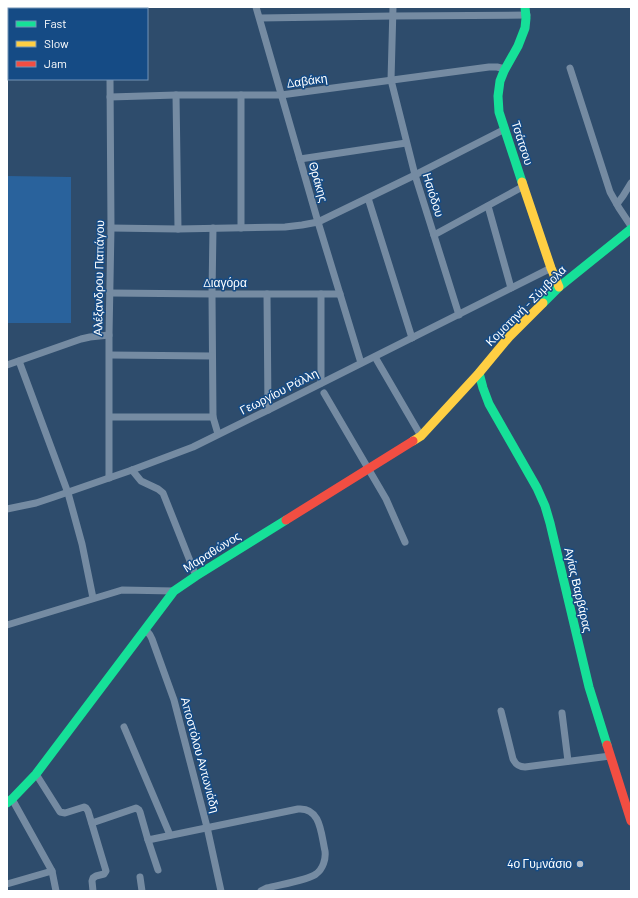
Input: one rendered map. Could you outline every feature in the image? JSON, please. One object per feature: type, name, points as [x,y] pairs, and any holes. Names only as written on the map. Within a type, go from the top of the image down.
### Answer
[{"type":"street","name":"Θράκης","points":[[256,7],[318,222],[361,363]]},
{"type":"street","name":"Ησιόδου","points":[[393,7],[391,80],[415,175],[459,315]]},
{"type":"street","points":[[260,18],[393,16],[526,11]]},
{"type":"street","name":"Τσάτσου","points":[[526,11],[525,30],[520,44],[505,69],[497,96],[499,112],[551,268],[559,287]]},
{"type":"street","name":"Δαβάκη","points":[[110,97],[176,95],[281,95],[489,66],[505,69]]},
{"type":"street","points":[[570,68],[610,192],[630,231]]},
{"type":"street","name":"Αλέξανδρου Παπάγου","points":[[109,478],[111,228],[110,80]]},
{"type":"street","points":[[176,95],[178,229]]},
{"type":"street","points":[[241,95],[241,228]]},
{"type":"street","points":[[111,228],[178,229],[285,227],[302,226],[318,222],[505,129]]},
{"type":"street","points":[[300,160],[406,143]]},
{"type":"street","points":[[617,204],[631,183]]},
{"type":"street","points":[[434,235],[524,186]]},
{"type":"street","points":[[368,198],[412,338]]},
{"type":"street","points":[[488,206],[511,288]]},
{"type":"street","points":[[213,228],[213,417],[218,434]]},
{"type":"street","name":"Κομοτηνή - Σύμβολα","points":[[479,373],[509,337],[559,287],[630,231]]},
{"type":"street","name":"Γεωργίου Ράλλη","points":[[7,509],[36,503],[68,493],[193,447],[551,268]]},
{"type":"street","name":"Διαγόρα","points":[[110,293],[340,294]]},
{"type":"street","points":[[268,294],[268,410]]},
{"type":"street","points":[[321,294],[322,383]]},
{"type":"street","points":[[7,365],[84,338],[110,335]]},
{"type":"street","points":[[110,355],[212,356]]},
{"type":"street","points":[[374,356],[421,436]]},
{"type":"street","points":[[19,361],[68,493],[82,544],[93,598]]},
{"type":"street","name":"Μαραθώνος","points":[[10,801],[36,774],[174,591],[421,436],[479,373]]},
{"type":"street","name":"Αγίας Βαρβάρας","points":[[479,373],[483,388],[490,404],[537,488],[545,506],[589,687],[631,821]]},
{"type":"street","points":[[324,392],[386,499],[405,542]]},
{"type":"street","points":[[110,417],[213,417]]},
{"type":"street","points":[[132,470],[141,481],[163,493],[196,576]]},
{"type":"street","points":[[7,625],[122,590],[174,591]]},
{"type":"street","name":"Αποστόλου Αντωνιάδη","points":[[146,630],[152,639],[174,700],[207,827],[221,891]]},
{"type":"street","points":[[501,711],[513,759],[519,766],[525,767],[610,756]]},
{"type":"street","points":[[562,714],[568,761]]},
{"type":"street","points":[[124,727],[170,835]]},
{"type":"street","points":[[36,774],[60,812],[65,813],[82,807],[88,810],[106,871],[104,874],[93,878],[93,891]]},
{"type":"street","points":[[10,801],[52,870],[56,891]]},
{"type":"street","points":[[92,823],[136,808],[139,810],[158,870]]},
{"type":"street","points":[[148,840],[298,809],[306,809],[313,813],[316,816],[319,825],[326,854],[325,861],[319,871],[312,876],[260,891]]},
{"type":"street","points":[[7,884],[52,870]]},
{"type":"street","points":[[140,877],[142,891]]},
{"type":"shaded area","points":[[7,176],[71,177],[71,323],[7,323]]},
{"type":"traffic: fast","points":[[522,182],[499,112],[498,96],[500,81],[518,46],[525,28],[525,7]]},
{"type":"traffic: fast","points":[[543,303],[559,287],[631,229]]},
{"type":"traffic: fast","points":[[479,373],[489,404],[537,488],[545,506],[589,687],[607,745]]},
{"type":"traffic: fast","points":[[7,803],[36,774],[174,591],[286,520]]},
{"type":"traffic: slow","points":[[522,182],[551,268],[559,287]]},
{"type":"traffic: slow","points":[[413,441],[421,436],[479,373],[509,337],[543,303]]},
{"type":"traffic: jam","points":[[286,520],[413,441]]},
{"type":"traffic: jam","points":[[607,745],[631,821]]},
{"type":"place","name":"4ο Γυμνάσιο","points":[[580,864]]}]
